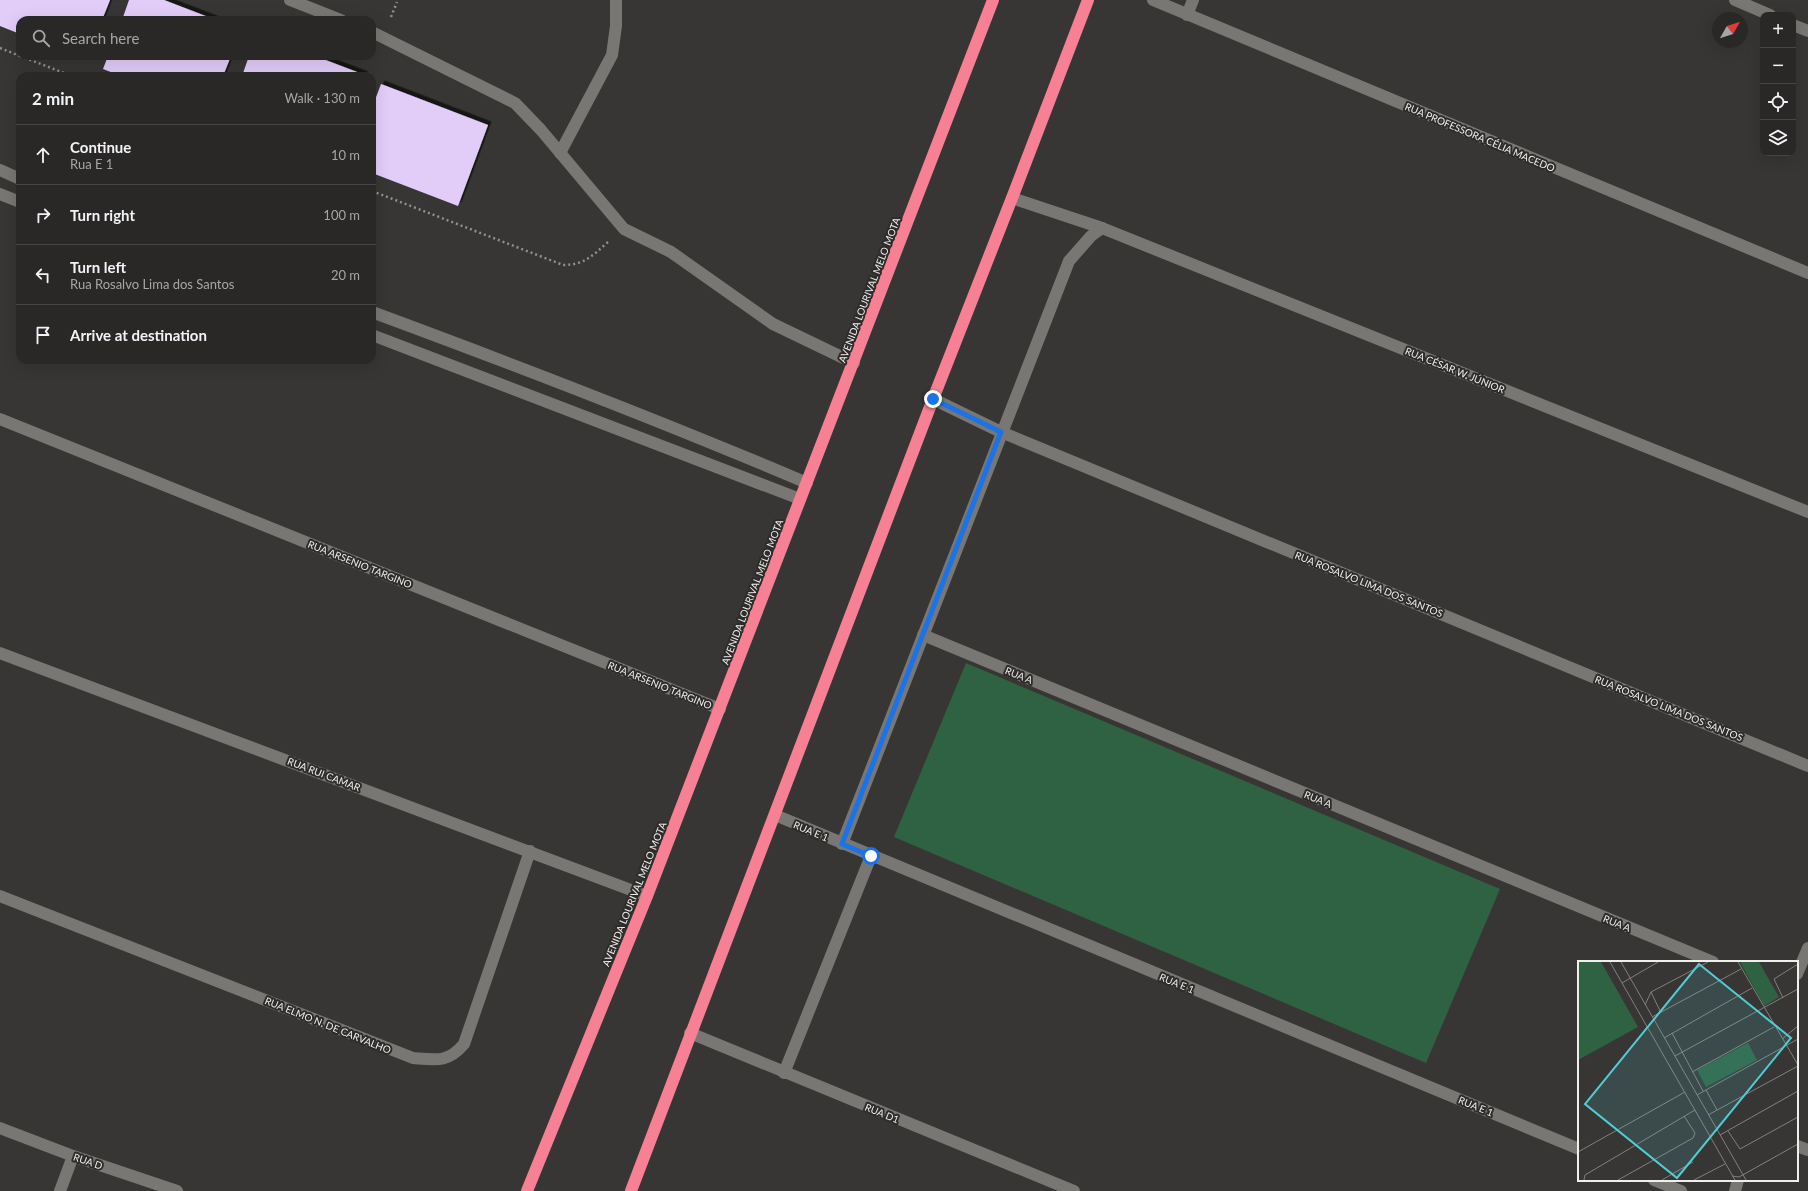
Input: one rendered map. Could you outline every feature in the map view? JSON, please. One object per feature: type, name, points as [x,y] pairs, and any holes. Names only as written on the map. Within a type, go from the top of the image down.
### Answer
[{"type":"highway","name":"AVENIDA LOURIVAL MELO MOTA","points":[[527,1191],[648,896],[993,0]]},
{"type":"highway","points":[[631,1191],[933,399],[1088,0]]},
{"type":"street","points":[[290,0],[331,16]]},
{"type":"street","points":[[560,153],[612,55],[616,26],[616,0]]},
{"type":"street","name":"RUA PROFESSORA CÉLIA MACEDO","points":[[1153,0],[1808,273]]},
{"type":"street","points":[[1187,15],[1193,0]]},
{"type":"street","points":[[1735,0],[1763,12]]},
{"type":"street","points":[[1796,26],[1808,31]]},
{"type":"street","points":[[376,34],[514,103],[541,130],[624,229],[671,252],[773,324],[854,363]]},
{"type":"street","points":[[0,170],[16,176]]},
{"type":"street","points":[[0,194],[16,200]]},
{"type":"street","name":"RUA CÉSAR W. JÚNIOR","points":[[1012,198],[1102,228],[1808,512]]},
{"type":"street","points":[[842,844],[1001,432],[1069,261],[1091,236],[1102,228]]},
{"type":"street","points":[[376,313],[498,359],[744,456],[807,483]]},
{"type":"street","points":[[376,337],[800,499]]},
{"type":"street","name":"RUA ROSALVO LIMA DOS SANTOS","points":[[933,399],[1001,432],[1808,766]]},
{"type":"street","name":"RUA ARSENIO TARGINO","points":[[0,418],[720,709]]},
{"type":"street","name":"RUA A","points":[[923,636],[1711,961]]},
{"type":"street","name":"RUA RUI CAMAR","points":[[0,653],[648,896]]},
{"type":"street","name":"RUA E 1","points":[[775,815],[1578,1149]]},
{"type":"street","name":"RUA ELMO N. DE CARVALHO","points":[[0,896],[413,1058],[436,1060],[455,1055],[464,1044],[530,851]]},
{"type":"street","points":[[784,1073],[871,856]]},
{"type":"street","points":[[1798,972],[1808,948]]},
{"type":"street","name":"RUA D1","points":[[690,1033],[784,1073],[1074,1191]]},
{"type":"street","name":"RUA D","points":[[0,1128],[73,1156],[177,1191]]},
{"type":"street","points":[[1798,1146],[1808,1150]]},
{"type":"street","points":[[60,1191],[73,1156]]},
{"type":"street","points":[[1656,1181],[1681,1191]]},
{"type":"street","points":[[1735,1191],[1738,1181]]},
{"type":"path","points":[[0,48],[16,54]]},
{"type":"path","points":[[30,60],[62,72]]},
{"type":"path","points":[[376,193],[563,265],[576,265],[587,260],[624,229]]},
{"type":"green space","points":[[966,663],[1500,889],[1426,1063],[894,837]]},
{"type":"building","points":[[0,0],[110,0],[104,16],[16,16],[16,32],[0,26]]},
{"type":"building","points":[[129,0],[164,0],[206,16],[123,16]]},
{"type":"building","points":[[106,60],[229,60],[225,72],[111,72],[103,69]]},
{"type":"building","points":[[248,60],[326,60],[357,72],[243,72]]},
{"type":"building","points":[[381,84],[488,125],[458,206],[376,175],[376,97]]},
{"type":"route","points":[[871,856],[842,844],[1001,432],[933,399]]}]
